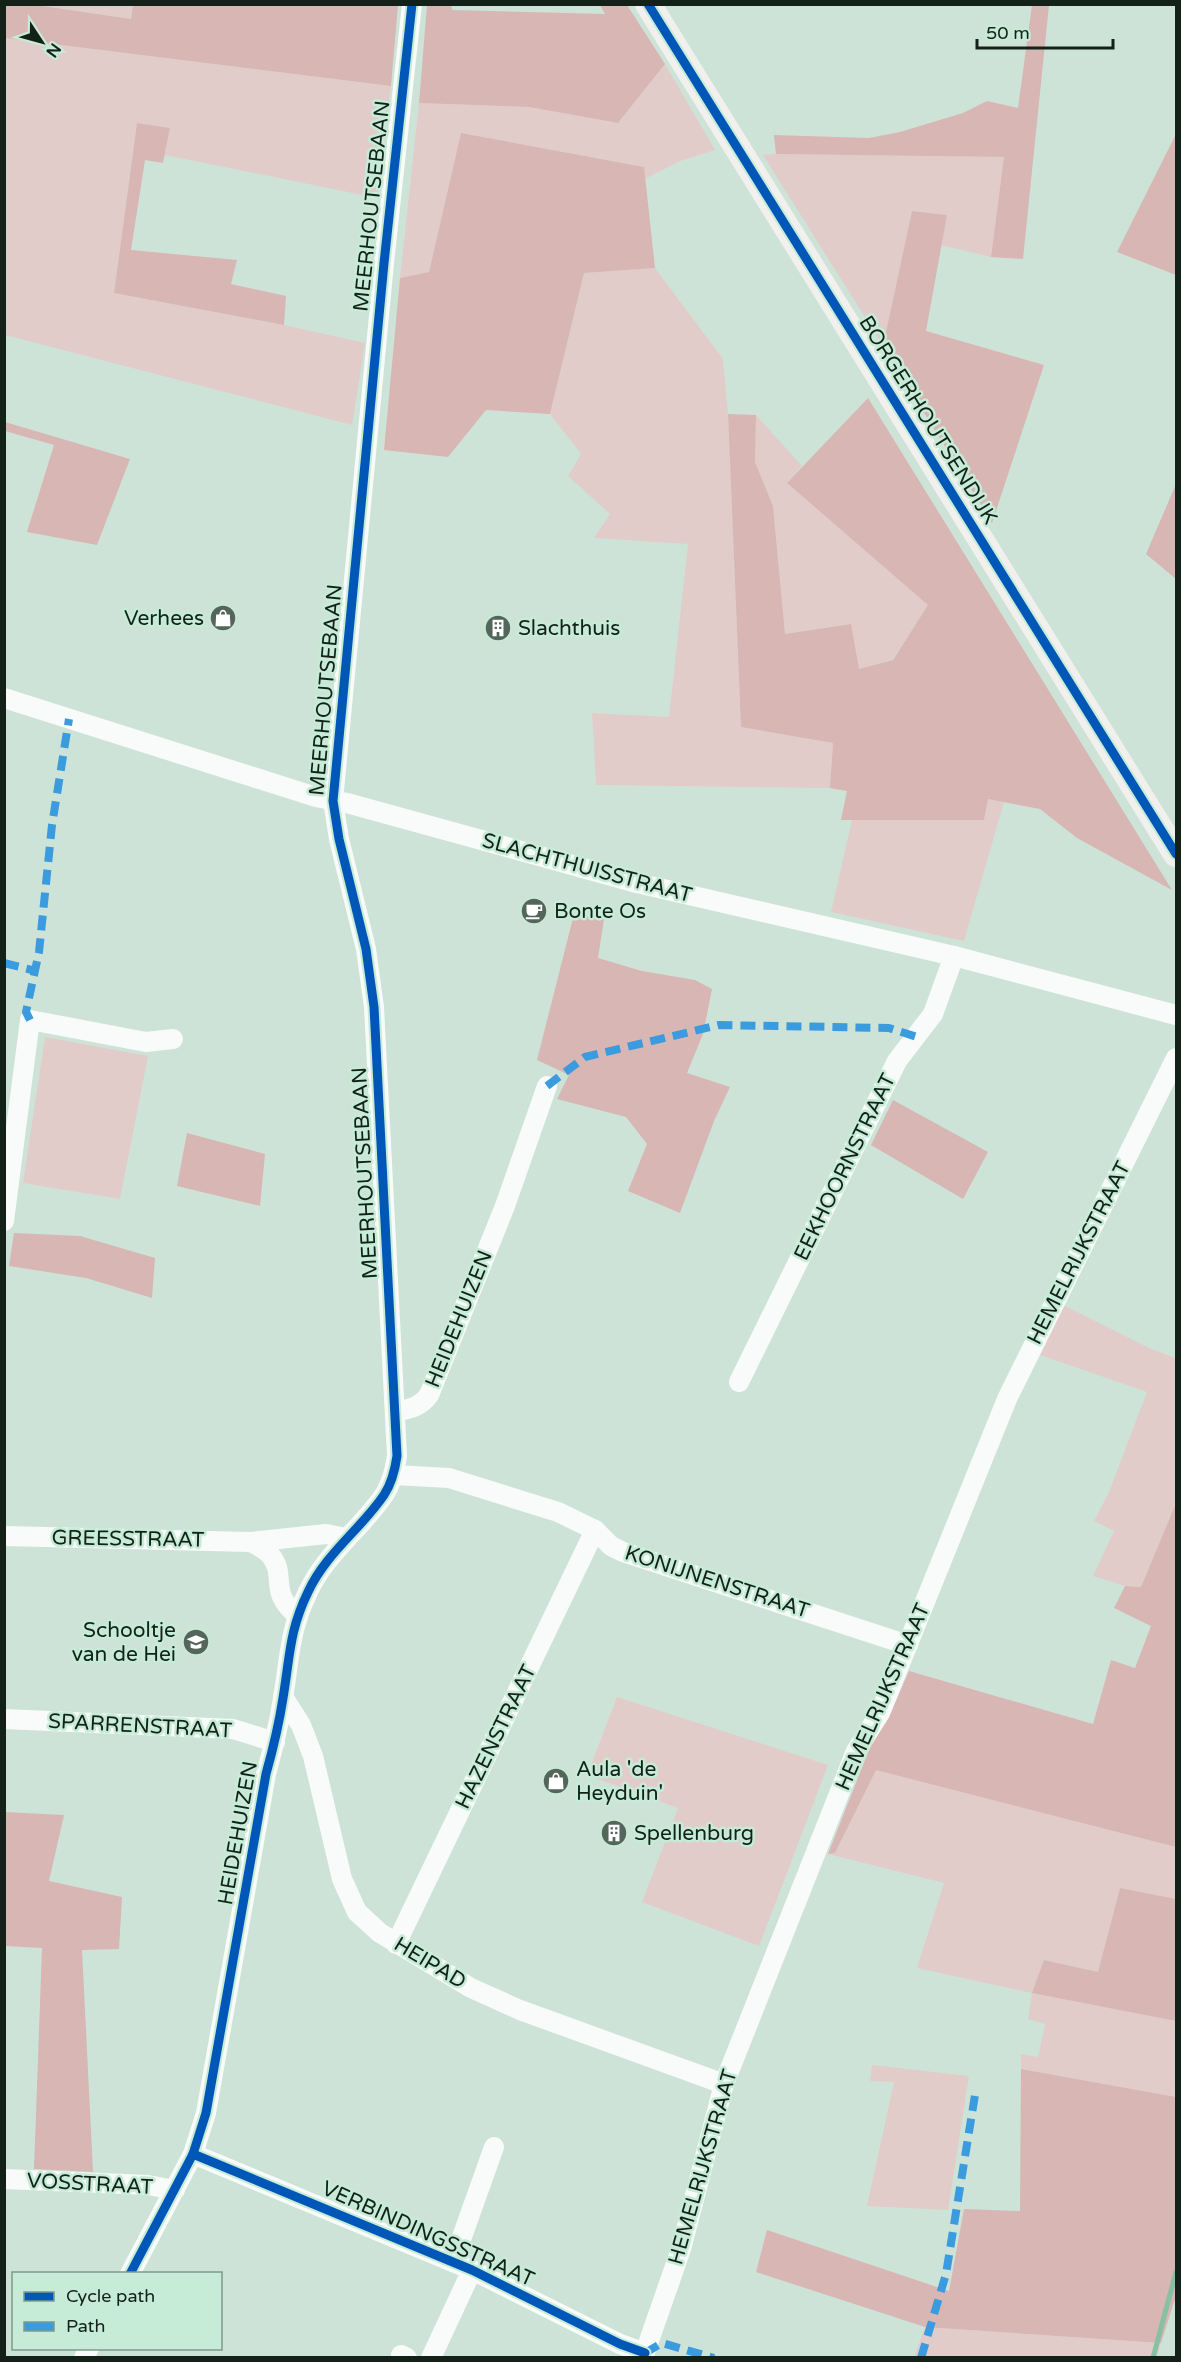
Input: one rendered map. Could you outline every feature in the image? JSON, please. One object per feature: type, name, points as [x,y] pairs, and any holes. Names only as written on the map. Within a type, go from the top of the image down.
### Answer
[{"type":"main road","name":"BORGERHOUTSENDIJK","points":[[648,4],[1176,854]]},
{"type":"street","name":"MEERHOUTSEBAAN","points":[[395,1412],[374,1007],[366,949],[339,839],[333,801],[381,287],[412,4]]},
{"type":"street","name":"SLACHTHUISSTRAAT","points":[[4,698],[333,801],[637,883],[954,956],[1176,1015]]},
{"type":"street","name":"EEKHOORNSTRAAT","points":[[739,1382],[897,1060],[933,1014],[954,956]]},
{"type":"street","points":[[4,1221],[30,1020],[146,1042],[173,1039]]},
{"type":"street","name":"HEMELRIJKSTRAAT","points":[[644,2355],[681,2249],[724,2084],[856,1751],[880,1713],[1006,1399],[1176,1058]]},
{"type":"street","name":"HEIDEHUIZEN","points":[[131,2272],[193,2154],[206,2113],[266,1774],[275,1742],[283,1697],[291,1633],[297,1615],[324,1565],[385,1494],[394,1475],[397,1456],[395,1412],[415,1408],[429,1395],[505,1206],[547,1086]]},
{"type":"street","name":"KONIJNENSTRAAT","points":[[394,1475],[449,1478],[558,1512],[596,1530],[611,1546],[623,1552],[908,1645]]},
{"type":"street","name":"HAZENSTRAAT","points":[[396,1944],[596,1530]]},
{"type":"street","name":"GREESSTRAAT","points":[[4,1536],[251,1542],[326,1534],[346,1538]]},
{"type":"street","points":[[251,1542],[265,1550],[276,1563],[282,1600],[297,1615]]},
{"type":"street","name":"HEIPAD","points":[[283,1697],[301,1725],[310,1747],[342,1879],[357,1911],[380,1933],[471,1988],[520,2010],[724,2084]]},
{"type":"street","name":"SPARRENSTRAAT","points":[[4,1719],[233,1729],[275,1742]]},
{"type":"street","name":"VERBINDINGSSTRAAT","points":[[453,2262],[494,2147]]},
{"type":"street","name":"VERBINDINGSSTRAAT","points":[[193,2154],[472,2270],[644,2355]]},
{"type":"street","name":"VOSSTRAAT","points":[[4,2179],[148,2185],[176,2190]]},
{"type":"street","name":"VERBINDINGSSTRAAT","points":[[431,2358],[472,2270]]},
{"type":"shaded area","points":[[5,4],[36,5],[131,19],[133,5],[398,5],[391,86],[5,38]]},
{"type":"shaded area","points":[[36,5],[133,5],[131,19]]},
{"type":"shaded area","points":[[427,5],[451,5],[452,10],[605,14],[600,5],[627,5],[665,64],[618,123],[529,107],[419,103]]},
{"type":"shaded area","points":[[1032,5],[1049,5],[1023,259],[991,257],[1004,157],[776,154],[774,135],[869,138],[900,132],[963,113],[987,101],[1018,108]]},
{"type":"shaded area","points":[[4,38],[391,86],[377,198],[165,155],[170,128],[137,123],[114,293],[284,325],[365,343],[352,425],[5,335]]},
{"type":"shaded area","points":[[665,64],[715,150],[680,161],[645,179],[644,167],[461,133],[429,272],[400,278],[419,103],[529,107],[618,123]]},
{"type":"shaded area","points":[[137,123],[170,128],[163,163],[145,160],[131,250],[237,260],[231,284],[286,296],[284,325],[114,293]]},
{"type":"shaded area","points":[[461,133],[644,167],[655,268],[584,273],[550,414],[486,410],[448,457],[384,450],[400,278],[429,272]]},
{"type":"shaded area","points":[[1176,134],[1176,275],[1117,252]]},
{"type":"shaded area","points":[[763,155],[1004,157],[991,257],[941,245],[947,215],[912,211],[883,346]]},
{"type":"shaded area","points":[[912,211],[947,215],[926,331],[1044,365],[992,523],[883,346]]},
{"type":"shaded area","points":[[655,268],[723,359],[728,414],[741,727],[833,743],[830,788],[596,785],[592,713],[669,717],[688,544],[594,538],[610,514],[568,476],[581,454],[550,414],[584,273]]},
{"type":"shaded area","points":[[868,398],[1172,890],[1077,838],[1040,809],[988,799],[984,820],[841,820],[847,791],[830,788],[833,743],[741,727],[728,414],[756,415],[755,462],[773,506],[785,634],[851,624],[859,669],[893,660],[928,605],[787,483]]},
{"type":"shaded area","points":[[756,415],[802,466],[787,483],[929,605],[892,660],[859,669],[850,624],[785,634],[773,506],[755,462]]},
{"type":"shaded area","points":[[5,422],[130,459],[97,545],[27,532],[54,445],[5,431]]},
{"type":"shaded area","points":[[1176,484],[1176,579],[1146,554]]},
{"type":"shaded area","points":[[988,799],[1004,802],[964,941],[831,912],[852,820],[984,820]]},
{"type":"shaded area","points":[[574,914],[604,919],[598,958],[642,971],[695,980],[712,989],[703,1034],[687,1073],[730,1087],[714,1121],[680,1213],[628,1191],[647,1144],[626,1117],[557,1099],[569,1075],[537,1060]]},
{"type":"shaded area","points":[[45,1037],[148,1056],[120,1199],[23,1183]]},
{"type":"shaded area","points":[[893,1100],[988,1152],[963,1199],[871,1145]]},
{"type":"shaded area","points":[[187,1133],[265,1154],[260,1206],[177,1186]]},
{"type":"shaded area","points":[[14,1233],[80,1236],[155,1258],[152,1298],[86,1278],[9,1266]]},
{"type":"shaded area","points":[[1063,1305],[1151,1349],[1176,1358],[1176,1503],[1141,1587],[1125,1586],[1093,1576],[1114,1531],[1094,1521],[1109,1492],[1147,1392],[1040,1355]]},
{"type":"shaded area","points":[[1176,1503],[1176,1847],[876,1770],[835,1853],[828,1854],[873,1740],[889,1717],[909,1671],[1093,1724],[1111,1660],[1135,1668],[1151,1626],[1114,1608],[1125,1586],[1141,1587]]},
{"type":"shaded area","points":[[617,1697],[828,1765],[759,1946],[642,1902],[678,1808],[587,1775]]},
{"type":"shaded area","points":[[876,1769],[1176,1847],[1176,1899],[1120,1888],[1098,1972],[1044,1960],[1033,1993],[1176,2021],[1176,2097],[1021,2069],[1021,2054],[1038,2057],[1045,2024],[1028,2019],[1032,1993],[917,1968],[944,1883],[828,1854],[835,1853]]},
{"type":"shaded area","points":[[5,1812],[64,1815],[49,1881],[122,1897],[119,1949],[82,1950],[93,2172],[34,2169],[42,1948],[5,1946]]},
{"type":"shaded area","points":[[1120,1888],[1176,1899],[1176,2021],[1032,1993],[1044,1960],[1098,1972]]},
{"type":"shaded area","points":[[872,2065],[969,2076],[948,2210],[867,2206],[894,2082],[870,2081]]},
{"type":"shaded area","points":[[1021,2069],[1176,2097],[1176,2296],[1161,2343],[925,2327],[756,2272],[767,2230],[949,2291],[964,2209],[1020,2211]]},
{"type":"shaded area","points":[[925,2327],[1161,2343],[1157,2357],[914,2358]]},
{"type":"waterway","points":[[1153,2358],[1176,2272]]},
{"type":"marked path","points":[[30,1020],[26,1012],[39,952],[52,825],[69,719]]},
{"type":"marked path","points":[[4,963],[36,971]]},
{"type":"marked path","points":[[547,1086],[585,1057],[719,1025],[889,1028],[917,1037]]},
{"type":"marked path","points":[[921,2358],[946,2274],[975,2095]]},
{"type":"marked path","points":[[645,2353],[662,2343],[714,2358]]},
{"type":"cycle path","points":[[131,2272],[193,2154],[206,2113],[266,1774],[280,1717],[297,1619],[308,1592],[324,1565],[384,1495],[393,1476],[397,1456],[374,1007],[366,949],[339,839],[333,801],[384,263],[412,4]]},
{"type":"cycle path","points":[[648,4],[1176,854]]},
{"type":"cycle path","points":[[193,2154],[472,2270],[620,2344],[645,2353]]},
{"type":"place","name":"Verhees","points":[[223,618]]},
{"type":"place","name":"Slachthuis","points":[[498,628]]},
{"type":"place","name":"Bonte Os","points":[[534,911]]},
{"type":"place","name":"Schooltje van de Hei","points":[[196,1642]]},
{"type":"place","name":"Aula 'de Heyduin'","points":[[556,1781]]},
{"type":"place","name":"Spellenburg","points":[[614,1833]]}]
